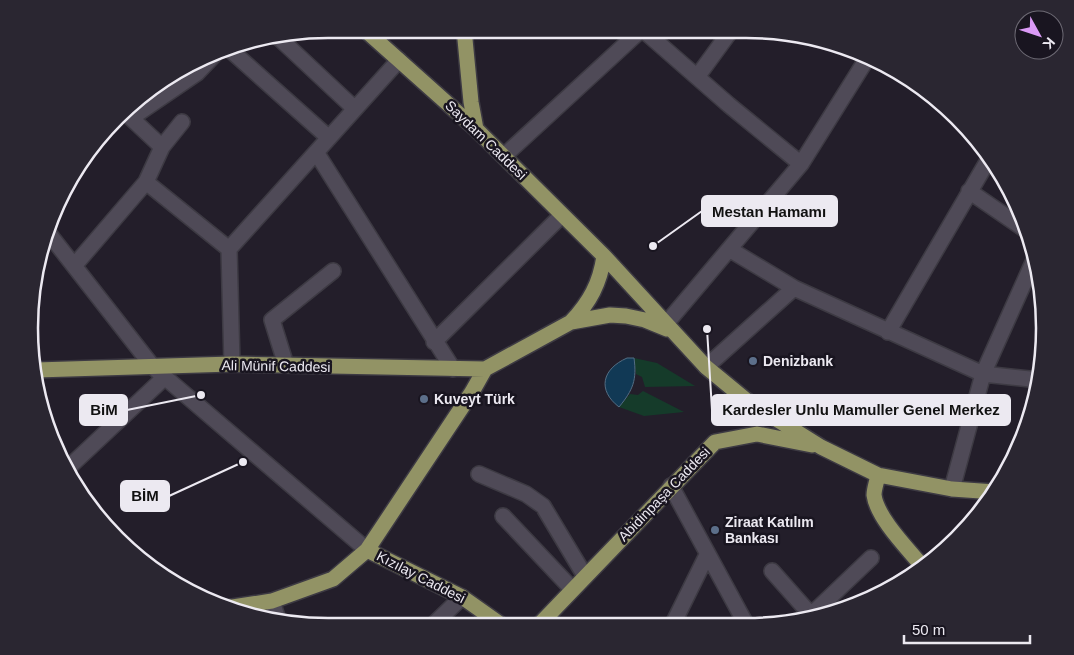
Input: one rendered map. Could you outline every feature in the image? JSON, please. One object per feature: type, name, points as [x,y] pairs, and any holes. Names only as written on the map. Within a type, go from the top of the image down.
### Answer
[{"type":"main road","name":"Saydam Caddesi","points":[[374,38],[504,156],[604,256],[706,367],[746,400],[821,447]]},
{"type":"main road","points":[[465,38],[471,102],[476,130]]},
{"type":"main road","points":[[571,322],[586,306],[597,286],[604,256]]},
{"type":"main road","points":[[571,322],[610,315],[645,320],[669,328]]},
{"type":"main road","name":"Ali Münif Caddesi","points":[[41,370],[232,364],[485,369],[571,322]]},
{"type":"main road","points":[[367,550],[472,392],[485,369]]},
{"type":"main road","name":"Abidinpaşa Caddesi","points":[[545,618],[715,442],[757,434],[821,447]]},
{"type":"main road","points":[[821,447],[878,475],[952,489],[986,491]]},
{"type":"main road","points":[[878,475],[874,494],[884,516],[895,534],[919,561]]},
{"type":"main road","name":"Kızılay Caddesi","points":[[244,605],[272,601],[333,579],[367,550],[462,597],[492,618]]},
{"type":"street","points":[[504,156],[632,38]]},
{"type":"street","points":[[652,38],[801,164]]},
{"type":"street","points":[[697,77],[725,38]]},
{"type":"street","points":[[282,41],[355,109]]},
{"type":"street","points":[[234,53],[329,138]]},
{"type":"street","points":[[232,364],[229,249],[399,60]]},
{"type":"street","points":[[669,328],[729,249],[801,164],[864,63]]},
{"type":"street","points":[[162,147],[130,118],[198,73],[206,64]]},
{"type":"street","points":[[74,266],[146,182],[162,147],[182,122]]},
{"type":"street","points":[[316,152],[434,342],[453,369]]},
{"type":"street","points":[[888,332],[986,163]]},
{"type":"street","points":[[146,182],[229,249]]},
{"type":"street","points":[[969,190],[1017,224]]},
{"type":"street","points":[[434,342],[562,215]]},
{"type":"street","points":[[52,238],[153,367],[367,550]]},
{"type":"street","points":[[729,249],[794,288],[983,374],[1032,379]]},
{"type":"street","points":[[952,489],[983,374],[1030,268]]},
{"type":"street","points":[[286,365],[272,320],[333,270]]},
{"type":"street","points":[[706,367],[794,288]]},
{"type":"street","points":[[72,464],[165,377]]},
{"type":"street","points":[[479,474],[526,494],[543,506],[585,576]]},
{"type":"street","points":[[671,486],[742,618]]},
{"type":"street","points":[[504,516],[572,589]]},
{"type":"street","points":[[676,618],[707,555]]},
{"type":"street","points":[[817,609],[871,558]]},
{"type":"street","points":[[772,571],[806,611]]},
{"type":"street","points":[[440,618],[462,597]]},
{"type":"street","points":[[272,601],[276,613]]},
{"type":"green space","points":[[634,358],[657,363],[695,386],[645,387],[642,377],[636,374]]},
{"type":"green space","points":[[643,391],[684,412],[644,416],[619,407],[630,394],[638,395]]},
{"type":"water","points":[[627,358],[634,358],[635,373],[631,390],[619,407],[607,394],[605,380],[612,368]]},
{"type":"place","name":"Mestan Hamamı","points":[[653,246]]},
{"type":"place","name":"Kardesler Unlu Mamuller Genel Merkez","points":[[707,329]]},
{"type":"place","name":"Denizbank","points":[[753,361]]},
{"type":"place","name":"BiM","points":[[201,395]]},
{"type":"place","name":"Kuveyt Türk","points":[[424,399]]},
{"type":"place","name":"BİM","points":[[243,462]]},
{"type":"place","name":"Ziraat Katılım Bankası","points":[[715,530]]}]
